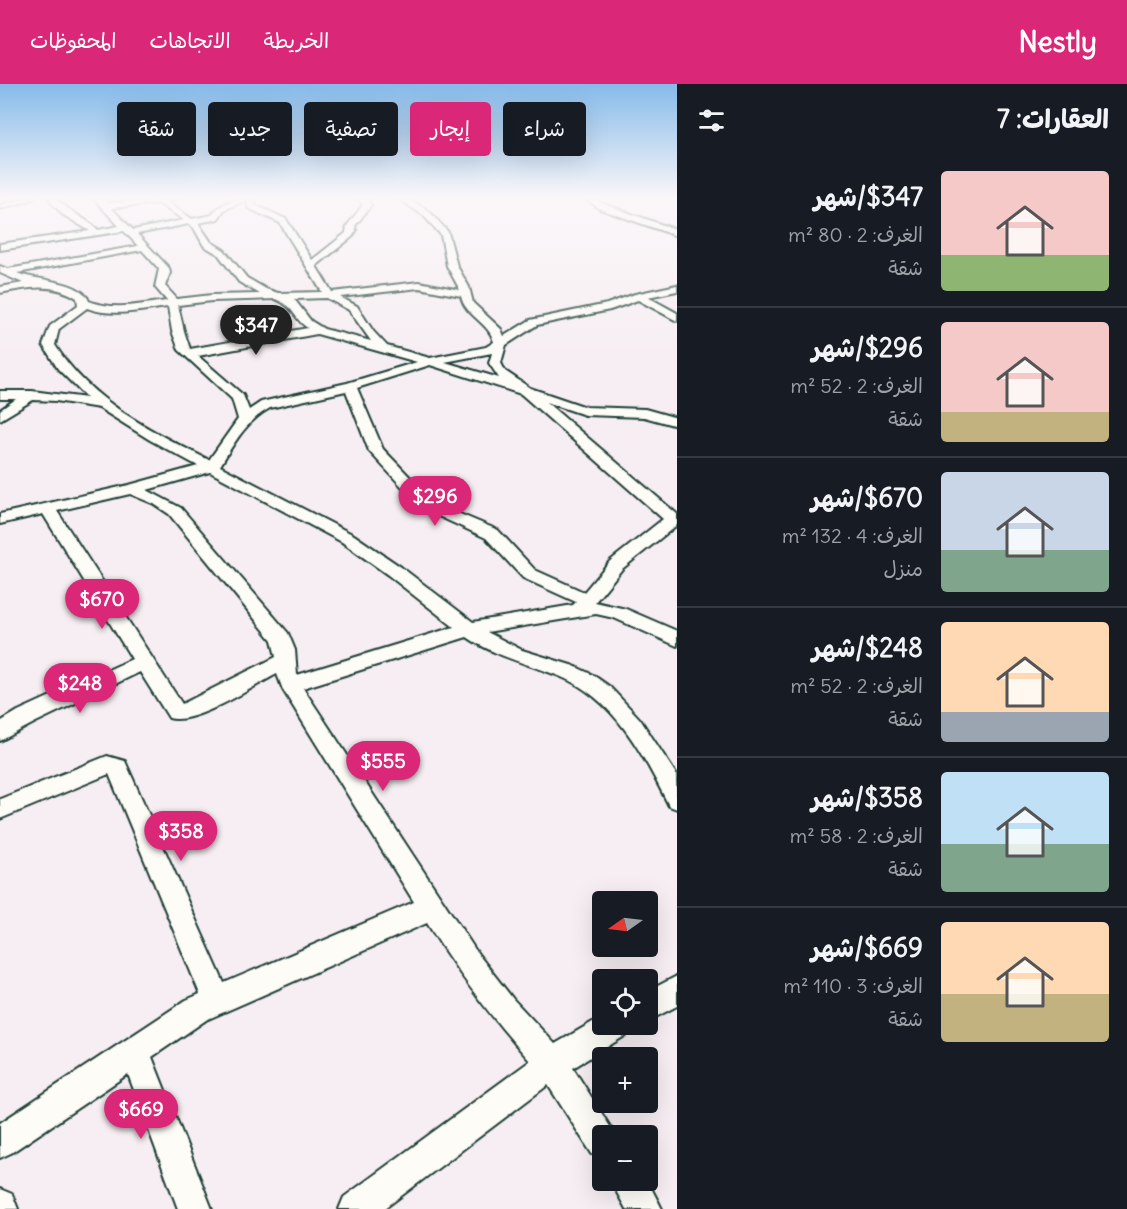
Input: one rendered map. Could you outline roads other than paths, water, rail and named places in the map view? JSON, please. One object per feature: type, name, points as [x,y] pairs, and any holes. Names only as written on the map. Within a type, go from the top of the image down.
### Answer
[{"type":"street","points":[[4,271],[119,252]]},
{"type":"street","points":[[149,252],[165,270],[160,287],[171,296],[178,331],[188,354],[238,398],[245,419]]},
{"type":"street","points":[[220,252],[238,276],[252,286],[292,302],[307,323],[318,330],[522,388],[585,411],[645,413],[677,422]]},
{"type":"street","points":[[301,252],[329,295],[353,308],[369,333],[382,347]]},
{"type":"street","points":[[310,266],[326,252]]},
{"type":"street","points":[[449,252],[452,266],[464,287],[470,307],[496,328],[500,344],[495,363],[500,373],[522,388],[675,520],[616,565],[583,606]]},
{"type":"street","points":[[4,271],[41,284],[69,288],[82,296],[84,303]]},
{"type":"street","points":[[0,290],[41,284]]},
{"type":"street","points":[[84,303],[99,309],[117,310],[231,297],[329,295],[419,285],[465,294]]},
{"type":"street","points":[[0,519],[132,489],[212,467],[245,419],[255,410],[266,405],[350,386],[432,361],[480,352],[500,344],[534,322],[610,307],[639,296],[677,288]]},
{"type":"street","points":[[639,296],[677,318]]},
{"type":"street","points":[[84,303],[54,328],[49,345],[71,378],[101,404],[176,449],[288,506],[364,549],[471,629],[509,653],[568,672],[598,688],[623,714],[650,748],[660,763],[677,799]]},
{"type":"street","points":[[188,354],[318,330]]},
{"type":"street","points":[[350,386],[376,452],[424,501],[442,512],[492,534],[529,574],[583,606]]},
{"type":"street","points":[[0,395],[32,395],[101,404]]},
{"type":"street","points":[[0,416],[32,395]]},
{"type":"street","points":[[132,489],[160,501],[175,511],[281,638],[285,649],[290,685],[468,964],[484,986],[552,1063],[592,1126]]},
{"type":"street","points":[[47,507],[173,710],[182,713],[285,661]]},
{"type":"street","points":[[290,685],[471,629],[583,606],[619,613],[677,639]]},
{"type":"street","points":[[0,733],[26,717],[144,662]]},
{"type":"street","points":[[0,809],[106,765],[117,767],[217,1001]]},
{"type":"street","points":[[0,1142],[196,1010],[433,907]]},
{"type":"street","points":[[658,1001],[677,990]]},
{"type":"street","points":[[356,1209],[552,1063],[599,1035]]},
{"type":"street","points":[[135,1053],[195,1209]]},
{"type":"street","points":[[634,1191],[645,1209]]}]
